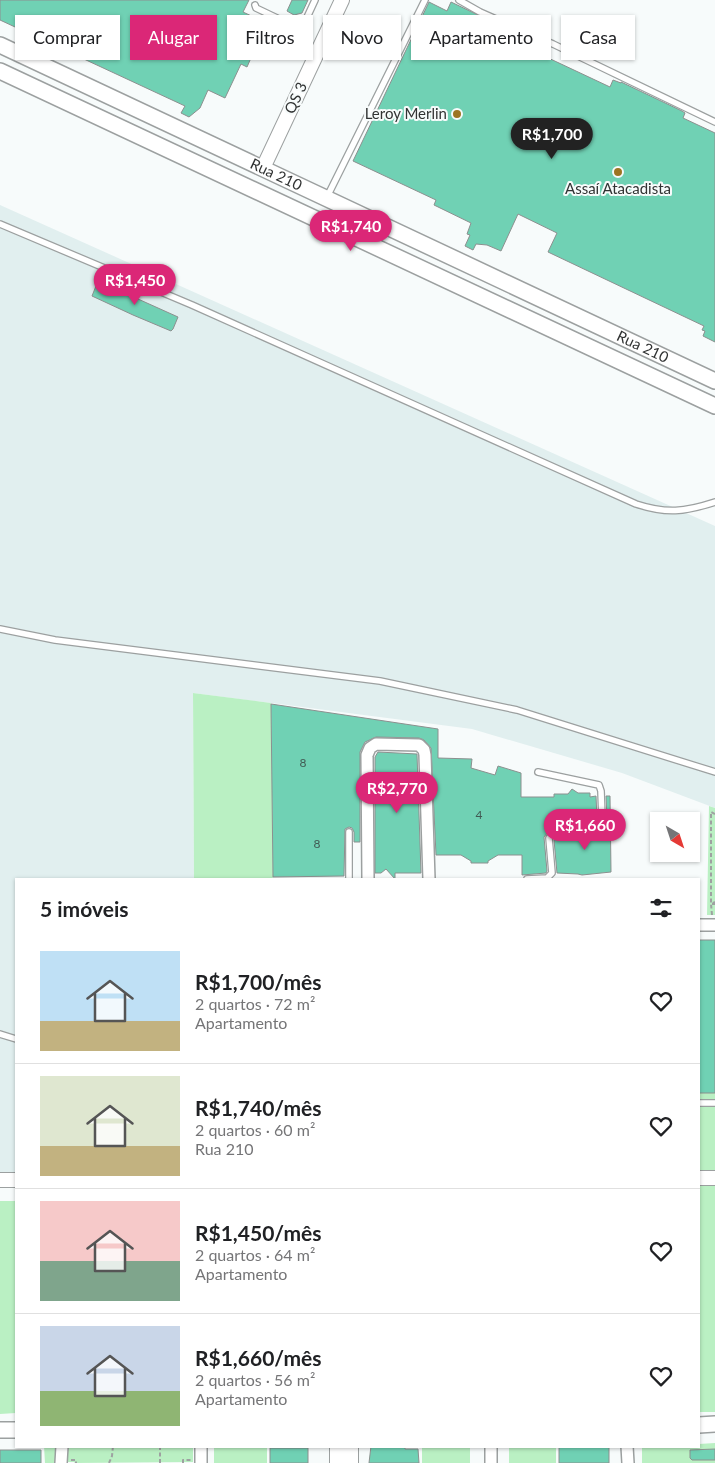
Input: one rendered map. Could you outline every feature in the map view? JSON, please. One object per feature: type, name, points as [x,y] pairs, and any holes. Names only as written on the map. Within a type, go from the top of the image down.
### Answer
[{"type":"main road","name":"Rua 210","points":[[0,45],[715,381]]},
{"type":"main road","name":"Rua 210","points":[[0,71],[715,406]]},
{"type":"main road","points":[[700,1425],[715,1424]]},
{"type":"main road","points":[[0,1430],[15,1430]]},
{"type":"street","name":"QS 3","points":[[263,168],[342,0]]},
{"type":"street","points":[[368,878],[367,755],[370,748],[376,744],[384,744],[419,745],[424,750],[428,878]]},
{"type":"street","points":[[700,925],[714,925]]},
{"type":"street","points":[[700,1178],[715,1178]]},
{"type":"street","points":[[0,1180],[15,1180]]},
{"type":"street","points":[[61,1463],[62,1448]]},
{"type":"street","points":[[200,1448],[201,1463]]},
{"type":"street","points":[[337,1448],[337,1463]]},
{"type":"street","points":[[351,1448],[351,1463]]},
{"type":"street","points":[[491,1448],[491,1463]]},
{"type":"street","points":[[627,1448],[628,1463]]},
{"type":"lane","points":[[255,4],[256,8],[298,28],[303,26],[315,0]]},
{"type":"lane","points":[[326,199],[425,0]]},
{"type":"lane","points":[[459,0],[480,12],[553,44],[715,122]]},
{"type":"lane","points":[[0,224],[192,305],[636,504],[677,512],[715,502]]},
{"type":"lane","points":[[0,629],[55,640],[380,681],[517,710],[715,772]]},
{"type":"lane","points":[[538,772],[599,785],[601,791],[602,819],[600,824],[594,827],[556,830],[549,838],[552,873],[547,878]]},
{"type":"lane","points":[[349,832],[349,878]]},
{"type":"lane","points":[[0,1034],[15,1038]]},
{"type":"lane","points":[[700,1103],[715,1103]]},
{"type":"path","points":[[714,925],[711,904],[711,812],[715,814]]},
{"type":"path","points":[[711,904],[715,903]]},
{"type":"path","points":[[109,1463],[113,1448]]},
{"type":"path","points":[[160,1448],[160,1463]]},
{"type":"shaded area","points":[[0,205],[715,526],[715,808],[622,773],[472,729],[193,693],[194,878],[15,878],[15,1172],[0,1172]]},
{"type":"green space","points":[[193,693],[271,703],[273,878],[194,878]]},
{"type":"green space","points":[[709,806],[715,808],[715,915],[707,915]]},
{"type":"green space","points":[[700,1083],[715,1083],[715,1172],[700,1172]]},
{"type":"green space","points":[[700,1186],[715,1186],[715,1412],[700,1412]]},
{"type":"green space","points":[[0,1201],[15,1201],[15,1413],[0,1414]]},
{"type":"green space","points":[[715,1443],[715,1463],[642,1463],[642,1448],[700,1448],[700,1444]]},
{"type":"green space","points":[[44,1448],[62,1448],[61,1463],[45,1463]]},
{"type":"green space","points":[[65,1448],[193,1448],[193,1462],[65,1462]]},
{"type":"green space","points":[[214,1448],[267,1448],[267,1463],[214,1463]]},
{"type":"green space","points":[[422,1448],[470,1448],[470,1463],[422,1463]]},
{"type":"green space","points":[[509,1448],[556,1448],[556,1463],[509,1463]]},
{"type":"building","points":[[0,0],[249,0],[243,12],[249,15],[227,15],[227,60],[250,60],[247,67],[241,64],[225,98],[208,90],[200,108],[189,117],[181,113],[185,106],[86,60],[120,60],[120,15],[15,15],[15,27],[0,20]]},
{"type":"building","points":[[292,0],[308,0],[302,13],[294,15],[287,11]]},
{"type":"building","points":[[429,2],[447,11],[451,2],[478,15],[423,15]]},
{"type":"building","points":[[411,40],[411,60],[551,59],[610,87],[613,80],[621,82],[682,111],[685,113],[683,118],[715,133],[715,342],[703,336],[705,331],[702,330],[704,326],[548,252],[557,233],[518,214],[501,251],[487,245],[476,244],[473,250],[465,246],[470,235],[467,234],[471,223],[434,205],[436,200],[353,161]]},
{"type":"building","points":[[98,281],[178,317],[173,329],[171,331],[92,296]]},
{"type":"building","points":[[271,704],[438,729],[438,758],[472,759],[471,768],[495,775],[498,766],[521,773],[521,797],[554,797],[554,794],[568,794],[572,789],[578,793],[590,793],[590,797],[596,796],[597,818],[593,822],[552,827],[544,837],[546,873],[522,875],[522,855],[498,855],[488,861],[488,863],[471,863],[471,861],[461,855],[436,855],[431,748],[424,740],[419,738],[376,737],[365,742],[360,752],[360,842],[354,842],[352,828],[345,829],[344,876],[273,877]]},
{"type":"building","points":[[378,752],[417,754],[421,873],[395,873],[394,878],[386,869],[381,873],[375,873],[375,757]]},
{"type":"building","points":[[606,796],[610,796],[611,872],[582,875],[557,873],[554,840],[558,835],[594,832],[602,828],[607,819]]},
{"type":"building","points":[[700,940],[715,940],[715,1093],[700,1093]]},
{"type":"building","points":[[270,1448],[308,1448],[308,1463],[270,1463]]},
{"type":"building","points":[[371,1448],[418,1449],[419,1463],[369,1463]]},
{"type":"building","points":[[559,1448],[609,1448],[609,1463],[559,1463]]},
{"type":"building","points":[[715,1449],[715,1460],[692,1460],[690,1458],[690,1450]]},
{"type":"building","points":[[0,1450],[41,1450],[41,1463],[0,1463]]},
{"type":"place","name":"Leroy Merlin","points":[[457,114]]},
{"type":"place","name":"Assaí Atacadista","points":[[618,172]]}]
